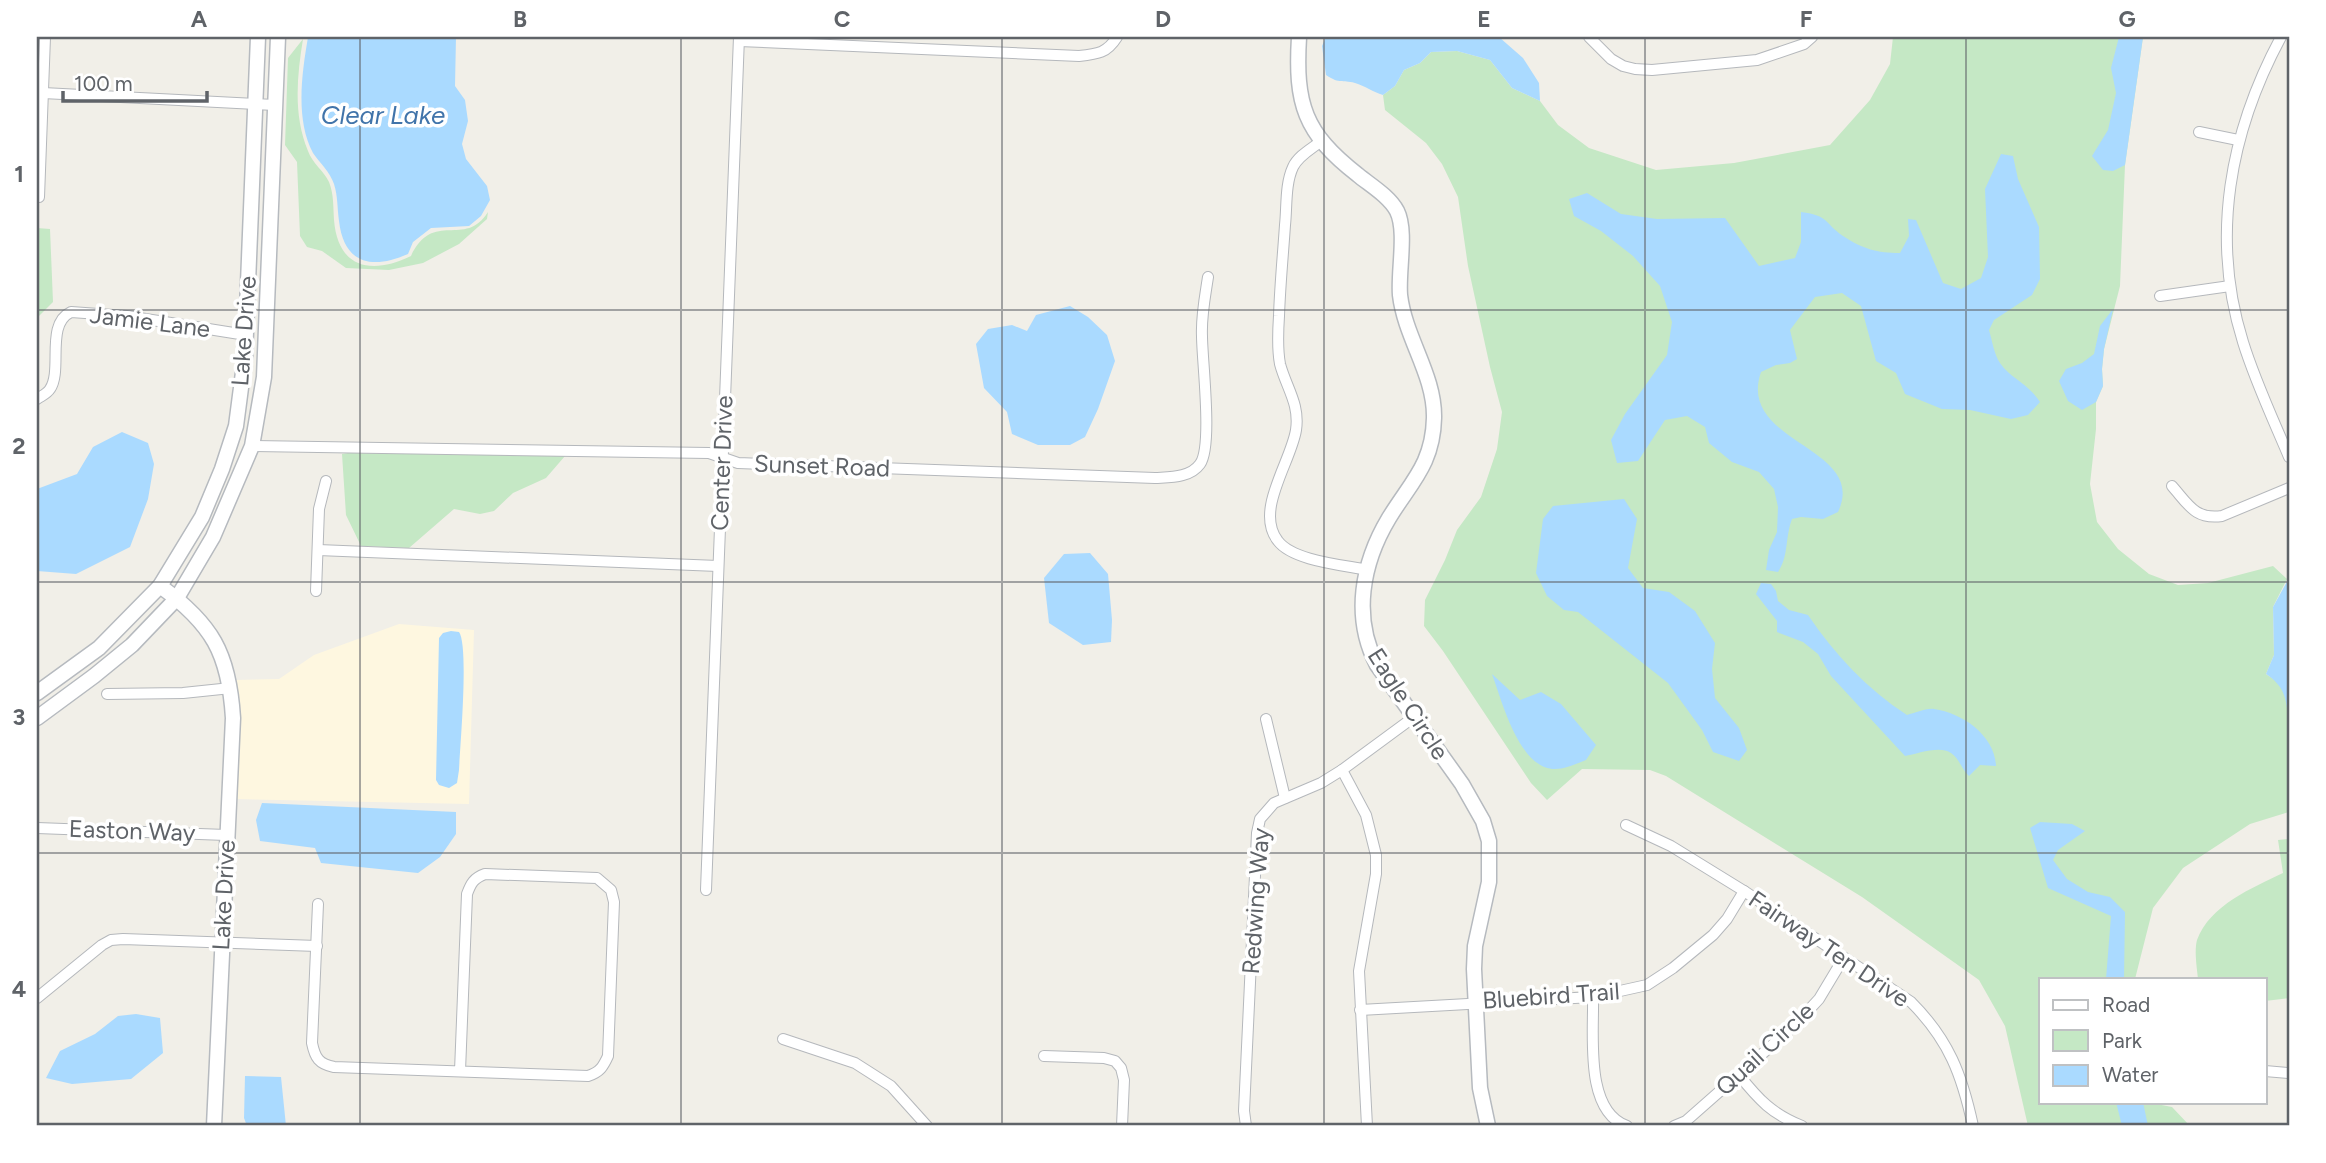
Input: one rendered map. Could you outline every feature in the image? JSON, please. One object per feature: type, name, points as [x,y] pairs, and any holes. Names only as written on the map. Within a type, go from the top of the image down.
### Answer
[{"type":"street","points":[[39,197],[45,37]]},
{"type":"street","name":"Lake Drive","points":[[214,1126],[233,718],[231,688],[217,642],[177,598],[160,586],[202,517],[236,426],[245,357],[257,37]]},
{"type":"street","name":"Lake Drive","points":[[177,598],[213,537],[252,446],[264,377],[278,37]]},
{"type":"street","points":[[739,39],[1079,57],[1111,48],[1117,37]]},
{"type":"street","name":"Eagle Circle","points":[[1299,37],[1298,75],[1302,102],[1320,142],[1397,211],[1402,234],[1399,275],[1404,314],[1433,398],[1434,418],[1429,453],[1413,485],[1382,531],[1368,570],[1362,619],[1369,649],[1377,664],[1474,803],[1489,841],[1489,882],[1475,946],[1480,1088],[1488,1126]]},
{"type":"street","points":[[1589,37],[1611,60],[1634,69],[1652,70],[1757,60],[1795,48],[1812,37]]},
{"type":"street","points":[[2281,37],[2250,102],[2238,141],[2228,204],[2227,239],[2230,286],[2242,342],[2289,457]]},
{"type":"street","name":"Center Drive","points":[[706,890],[739,39]]},
{"type":"street","points":[[43,93],[275,105]]},
{"type":"street","points":[[2199,131],[2238,141]]},
{"type":"street","points":[[1320,142],[1301,156],[1293,166],[1289,184],[1278,341],[1280,364],[1298,416],[1292,446],[1273,494],[1271,525],[1277,540],[1287,549],[1302,556],[1368,570]]},
{"type":"street","name":"Sunset Road","points":[[252,446],[709,453],[738,463],[1155,478],[1182,476],[1199,465],[1204,454],[1207,431],[1202,336],[1208,277]]},
{"type":"street","points":[[2160,296],[2230,286]]},
{"type":"street","name":"Jamie Lane","points":[[37,399],[49,391],[54,382],[55,344],[60,324],[65,315],[71,312],[127,316],[246,335]]},
{"type":"street","points":[[316,591],[319,509],[326,481]]},
{"type":"street","points":[[2172,486],[2200,516],[2211,518],[2289,488]]},
{"type":"street","points":[[318,550],[718,566]]},
{"type":"street","points":[[37,693],[99,648],[160,586]]},
{"type":"street","points":[[37,718],[94,677],[131,645],[177,598]]},
{"type":"street","points":[[107,694],[183,693],[231,688]]},
{"type":"street","name":"Redwing Way","points":[[1246,1126],[1244,1111],[1257,833],[1260,819],[1267,810],[1285,798],[1321,783],[1342,770],[1414,717]]},
{"type":"street","points":[[1266,719],[1285,798]]},
{"type":"street","points":[[1342,770],[1366,815],[1376,855],[1376,874],[1359,971],[1367,1126]]},
{"type":"street","name":"Fairway Ten Drive","points":[[1626,825],[1671,846],[1744,891],[1911,1002],[1932,1023],[1950,1054],[1965,1088],[1973,1126]]},
{"type":"street","name":"Easton Way","points":[[37,828],[226,835]]},
{"type":"street","points":[[318,904],[312,1043],[318,1060],[334,1067],[588,1076],[604,1067],[608,1056],[614,902],[611,890],[597,878],[485,874],[476,877],[470,884],[467,894],[460,1071]]},
{"type":"street","name":"Bluebird Trail","points":[[1360,1010],[1593,997],[1628,991],[1647,985],[1673,968],[1713,935],[1727,919],[1744,891]]},
{"type":"street","points":[[37,998],[111,940],[317,946]]},
{"type":"street","name":"Quail Circle","points":[[1674,1126],[1686,1121],[1795,1026],[1819,999],[1843,959]]},
{"type":"street","points":[[1593,997],[1598,1094],[1606,1110],[1618,1123],[1627,1126]]},
{"type":"street","points":[[783,1039],[855,1063],[865,1069],[891,1086],[928,1126]]},
{"type":"street","points":[[1044,1056],[1104,1058],[1115,1061],[1121,1068],[1124,1080],[1122,1126]]},
{"type":"street","points":[[2266,1071],[2289,1073]]},
{"type":"street","points":[[1739,1075],[1762,1103],[1782,1118],[1802,1126]]},
{"type":"shaded area","points":[[399,624],[474,630],[469,804],[234,799],[237,692],[235,680],[279,679],[314,655]]},
{"type":"green space","points":[[1893,37],[2143,37],[2125,165],[2120,286],[2104,349],[2103,386],[2096,402],[2090,484],[2097,522],[2118,549],[2149,574],[2178,585],[2208,583],[2273,566],[2287,579],[2273,607],[2274,655],[2266,674],[2280,684],[2288,709],[2289,812],[2250,824],[2183,868],[2153,908],[2135,978],[2039,978],[2039,1104],[2156,1104],[2172,1107],[2190,1126],[2028,1126],[2005,1026],[1979,980],[1862,897],[1666,776],[1650,770],[1582,769],[1547,800],[1531,783],[1424,626],[1425,600],[1457,530],[1481,497],[1497,449],[1502,412],[1468,266],[1458,197],[1442,164],[1426,143],[1385,110],[1383,95],[1395,86],[1404,70],[1420,63],[1431,52],[1457,51],[1490,60],[1512,88],[1540,101],[1558,125],[1589,148],[1656,170],[1734,163],[1830,145],[1870,100],[1890,64]]},
{"type":"green space","points":[[303,39],[298,81],[300,124],[310,155],[329,182],[337,236],[342,249],[359,264],[371,266],[397,262],[411,256],[429,234],[469,228],[479,223],[488,212],[487,219],[459,244],[423,263],[389,270],[346,268],[322,251],[307,247],[300,236],[297,162],[285,145],[288,58]]},
{"type":"green space","points":[[37,228],[50,229],[53,302],[37,318]]},
{"type":"green space","points":[[342,454],[565,456],[546,478],[513,493],[494,511],[480,514],[454,509],[409,548],[361,546],[346,515]]},
{"type":"green space","points":[[2289,839],[2289,998],[2266,1001],[2266,978],[2198,978],[2196,944],[2203,928],[2222,907],[2283,873],[2278,840]]},
{"type":"water","name":"Clear Lake","points":[[308,37],[456,37],[455,86],[465,100],[468,121],[462,144],[466,159],[487,186],[490,200],[481,216],[469,226],[431,228],[413,242],[408,254],[395,259],[372,262],[354,255],[342,235],[334,184],[313,153],[304,126],[302,81]]},
{"type":"water","points":[[1326,37],[1499,37],[1523,58],[1539,83],[1540,101],[1512,88],[1490,60],[1457,51],[1431,52],[1420,63],[1404,70],[1395,86],[1383,95],[1359,84],[1338,81],[1326,75],[1322,46]]},
{"type":"water","points":[[2119,37],[2143,37],[2125,165],[2113,171],[2103,170],[2092,156],[2108,130],[2116,93],[2111,68]]},
{"type":"water","points":[[2001,154],[2013,156],[2018,179],[2039,227],[2040,279],[2032,295],[1994,320],[1989,330],[2000,363],[2040,402],[2028,415],[2011,419],[1970,410],[1942,409],[1905,394],[1896,373],[1876,361],[1861,306],[1842,293],[1815,297],[1790,330],[1797,359],[1761,372],[1758,396],[1767,415],[1783,431],[1836,472],[1843,490],[1838,512],[1823,519],[1792,519],[1784,559],[1778,572],[1766,570],[1769,550],[1777,532],[1778,507],[1774,489],[1759,472],[1732,462],[1709,443],[1705,427],[1687,416],[1665,420],[1638,461],[1617,463],[1611,440],[1625,414],[1667,355],[1672,322],[1660,286],[1633,256],[1601,231],[1574,216],[1569,199],[1587,193],[1621,214],[1657,219],[1725,218],[1759,266],[1795,258],[1801,242],[1801,212],[1822,218],[1857,244],[1892,253],[1900,253],[1909,236],[1908,219],[1916,220],[1943,283],[1961,289],[1981,278],[1988,257],[1985,189]]},
{"type":"water","points":[[1070,306],[1088,317],[1107,335],[1115,361],[1085,437],[1070,445],[1038,445],[1012,434],[1007,412],[984,388],[976,344],[988,329],[1012,325],[1027,331],[1036,315]]},
{"type":"water","points":[[2113,309],[2104,349],[2103,386],[2096,402],[2082,410],[2068,401],[2059,381],[2066,369],[2082,363],[2094,354],[2100,326]]},
{"type":"water","points":[[122,432],[148,443],[154,464],[148,499],[130,547],[76,574],[37,571],[37,489],[77,474],[93,447]]},
{"type":"water","points":[[1624,499],[1637,519],[1628,568],[1643,588],[1669,592],[1695,611],[1715,643],[1712,669],[1715,698],[1739,728],[1747,750],[1739,761],[1713,752],[1702,730],[1668,683],[1578,612],[1564,610],[1547,596],[1536,573],[1543,519],[1553,506]]},
{"type":"water","points":[[1090,553],[1108,574],[1111,642],[1083,645],[1049,623],[1044,578],[1064,554]]},
{"type":"water","points":[[2289,578],[2289,724],[2282,690],[2266,674],[2274,655],[2273,607]]},
{"type":"water","points":[[1761,583],[1771,584],[1778,601],[1789,610],[1808,615],[1829,644],[1853,670],[1878,694],[1907,715],[1924,710],[1945,711],[1976,728],[1990,745],[1996,766],[1980,765],[1969,776],[1956,758],[1946,751],[1935,750],[1905,756],[1831,676],[1818,654],[1803,642],[1777,632],[1777,621],[1756,594]]},
{"type":"water","points":[[459,632],[462,641],[464,676],[459,770],[457,783],[449,788],[439,785],[436,780],[439,638],[443,633]]},
{"type":"water","points":[[1492,674],[1520,700],[1541,692],[1561,704],[1596,745],[1586,760],[1555,769],[1542,766],[1531,758],[1514,732]]},
{"type":"water","points":[[262,803],[456,812],[456,834],[440,857],[418,873],[321,863],[315,848],[260,841],[256,820]]},
{"type":"water","points":[[2040,822],[2072,824],[2085,831],[2058,850],[2053,860],[2067,879],[2088,892],[2110,897],[2125,912],[2124,978],[2106,978],[2111,916],[2048,888],[2030,828]]},
{"type":"water","points":[[136,1014],[160,1018],[163,1053],[131,1079],[72,1084],[46,1078],[60,1051],[95,1034],[118,1016]]},
{"type":"water","points":[[245,1076],[281,1077],[286,1126],[247,1126],[244,1118]]},
{"type":"water","points":[[2116,1104],[2143,1104],[2148,1126],[2122,1126]]}]
